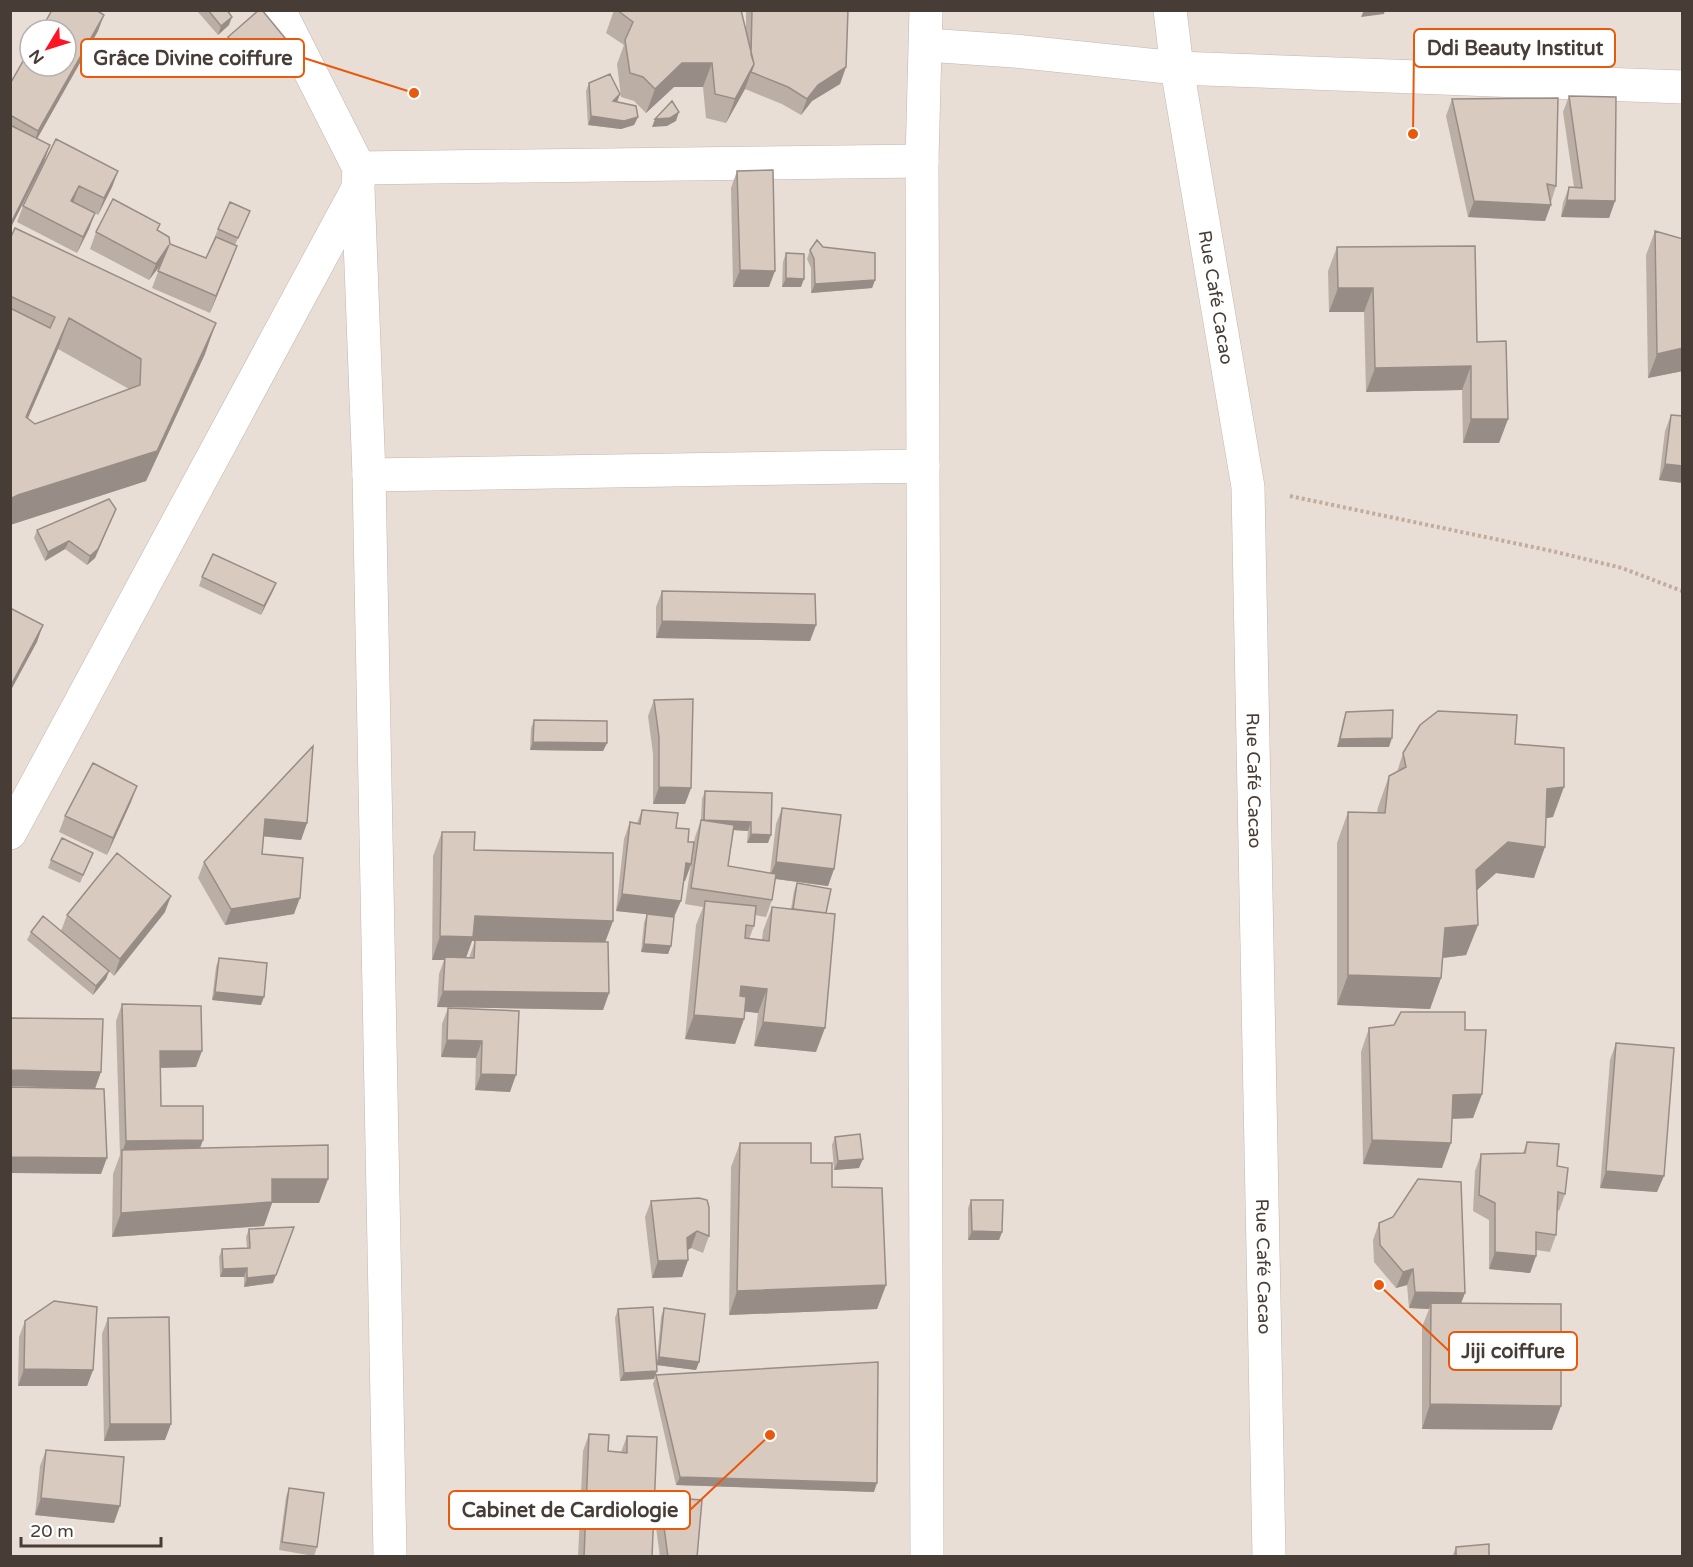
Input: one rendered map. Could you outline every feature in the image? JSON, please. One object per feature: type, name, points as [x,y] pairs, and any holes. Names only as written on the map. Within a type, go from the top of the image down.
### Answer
[{"type":"street","points":[[279,10],[358,178],[369,475],[390,1557]]},
{"type":"street","points":[[926,10],[922,161],[927,1557]]},
{"type":"street","name":"Rue Café Cacao","points":[[1170,10],[1177,68],[1248,487],[1269,1557]]},
{"type":"street","points":[[926,45],[1014,51],[1177,68],[1683,87]]},
{"type":"street","points":[[358,178],[922,161]]},
{"type":"street","points":[[10,833],[358,178]]},
{"type":"street","points":[[369,475],[923,466]]},
{"type":"path","points":[[1248,487],[1622,568],[1683,591]]},
{"type":"shaded area","points":[[11,11],[1682,11],[1682,1556],[11,1556]]},
{"type":"building","points":[[52,10],[96,10],[104,15],[78,61],[78,18],[48,18]]},
{"type":"building","points":[[208,10],[227,10],[232,17],[221,26]]},
{"type":"building","points":[[259,10],[262,10],[294,49],[273,66],[263,54],[250,64],[228,37]]},
{"type":"building","points":[[617,10],[741,10],[754,64],[735,99],[715,94],[712,63],[682,63],[655,89],[643,77],[630,73],[625,40],[633,22]]},
{"type":"building","points":[[752,10],[848,10],[846,67],[818,85],[807,99],[788,87],[751,72],[754,64],[751,54]]},
{"type":"building","points":[[18,70],[18,78],[68,78],[38,131],[10,115],[10,84]]},
{"type":"building","points":[[610,74],[620,94],[613,101],[636,106],[638,117],[624,121],[591,116],[589,83]]},
{"type":"building","points":[[1569,96],[1616,97],[1615,201],[1567,200],[1569,187],[1582,188]]},
{"type":"building","points":[[1558,98],[1556,186],[1547,184],[1551,205],[1474,201],[1452,99]]},
{"type":"building","points":[[672,101],[679,112],[670,118],[655,119]]},
{"type":"building","points":[[10,125],[50,145],[10,225]]},
{"type":"building","points":[[56,139],[118,171],[104,198],[79,186],[71,201],[95,213],[83,237],[23,206]]},
{"type":"building","points":[[773,170],[775,271],[740,270],[737,171]]},
{"type":"building","points":[[113,199],[160,224],[157,230],[169,237],[170,244],[206,258],[216,237],[237,246],[216,296],[158,271],[169,245],[156,264],[96,232]]},
{"type":"building","points":[[230,202],[250,211],[238,238],[218,229]]},
{"type":"building","points":[[15,228],[216,323],[157,451],[10,499],[10,308],[50,328],[55,317],[10,296],[10,239]],"holes":[[[69,318],[141,359],[140,385],[35,424],[26,417]]]},
{"type":"building","points":[[1655,231],[1683,239],[1683,348],[1657,354]]},
{"type":"building","points":[[817,240],[823,247],[875,253],[875,280],[815,284],[814,259],[810,250]]},
{"type":"building","points":[[1475,246],[1477,342],[1506,341],[1508,419],[1471,419],[1471,366],[1375,368],[1373,288],[1338,288],[1337,247]]},
{"type":"building","points":[[786,253],[804,254],[804,279],[786,278]]},
{"type":"building","points":[[1671,415],[1683,416],[1683,466],[1665,464]]},
{"type":"building","points":[[109,499],[116,509],[98,549],[90,556],[69,541],[48,552],[37,530]]},
{"type":"building","points":[[213,554],[276,583],[264,606],[202,577]]},
{"type":"building","points":[[662,591],[815,594],[816,625],[662,621]]},
{"type":"building","points":[[10,608],[43,625],[10,687]]},
{"type":"building","points":[[693,699],[691,788],[659,787],[659,737],[654,700]]},
{"type":"building","points":[[1393,710],[1392,738],[1340,739],[1346,712]]},
{"type":"building","points":[[1438,711],[1517,715],[1515,744],[1564,748],[1564,787],[1547,789],[1545,847],[1508,842],[1476,870],[1478,925],[1445,928],[1441,978],[1348,975],[1348,812],[1385,813],[1389,776],[1406,767],[1403,753],[1420,725]]},
{"type":"building","points":[[534,720],[607,721],[607,743],[533,742]]},
{"type":"building","points":[[313,746],[307,823],[265,819],[262,854],[303,858],[300,898],[231,909],[204,862]]},
{"type":"building","points":[[93,763],[137,786],[113,838],[65,816]]},
{"type":"building","points":[[705,791],[772,793],[771,835],[751,834],[751,822],[704,820]]},
{"type":"building","points":[[782,808],[841,815],[834,869],[776,862]]},
{"type":"building","points":[[642,810],[678,813],[676,828],[689,829],[688,842],[694,842],[691,864],[686,863],[681,901],[622,894],[630,822],[640,824]]},
{"type":"building","points":[[701,820],[734,825],[728,866],[776,874],[772,900],[691,888]]},
{"type":"building","points":[[442,832],[475,832],[474,850],[613,853],[613,921],[475,916],[473,937],[440,936]]},
{"type":"building","points":[[62,838],[93,853],[83,875],[51,860]]},
{"type":"building","points":[[117,853],[171,896],[120,959],[67,915]]},
{"type":"building","points":[[797,883],[831,889],[826,913],[793,909]]},
{"type":"building","points":[[705,901],[756,906],[754,926],[746,925],[745,938],[769,941],[772,907],[835,914],[825,1028],[763,1022],[767,989],[741,986],[740,996],[746,997],[744,1019],[694,1015]]},
{"type":"building","points":[[647,914],[674,917],[671,946],[644,944]]},
{"type":"building","points":[[43,916],[109,971],[96,986],[31,932]]},
{"type":"building","points":[[475,940],[608,942],[609,993],[443,991],[445,957],[474,958]]},
{"type":"building","points":[[219,958],[267,963],[264,997],[215,992]]},
{"type":"building","points":[[122,1004],[201,1006],[202,1051],[160,1051],[161,1106],[203,1106],[203,1140],[126,1141]]},
{"type":"building","points":[[448,1008],[519,1011],[516,1075],[481,1074],[482,1041],[447,1040]]},
{"type":"building","points":[[1401,1012],[1465,1012],[1465,1030],[1486,1030],[1482,1094],[1453,1095],[1451,1143],[1372,1140],[1369,1028],[1394,1025]]},
{"type":"building","points":[[10,1018],[103,1019],[101,1072],[10,1070]]},
{"type":"building","points":[[1616,1043],[1674,1048],[1664,1176],[1606,1171]]},
{"type":"building","points":[[10,1087],[104,1089],[107,1158],[10,1157]]},
{"type":"building","points":[[860,1134],[863,1159],[838,1161],[835,1137]]},
{"type":"building","points":[[1527,1142],[1559,1144],[1557,1166],[1568,1168],[1565,1194],[1558,1192],[1556,1235],[1536,1232],[1536,1256],[1495,1252],[1495,1203],[1479,1195],[1481,1154],[1525,1153]]},
{"type":"building","points":[[740,1143],[811,1143],[811,1163],[832,1163],[832,1187],[882,1188],[886,1285],[737,1291]]},
{"type":"building","points":[[328,1145],[328,1179],[272,1179],[272,1202],[121,1213],[122,1150]]},
{"type":"building","points":[[1418,1179],[1461,1182],[1465,1293],[1415,1292],[1413,1269],[1403,1272],[1380,1245],[1379,1223],[1393,1217]]},
{"type":"building","points":[[699,1198],[707,1200],[709,1207],[709,1236],[697,1231],[687,1238],[688,1260],[658,1261],[651,1201]]},
{"type":"building","points":[[971,1200],[1003,1200],[1002,1232],[972,1231]]},
{"type":"building","points":[[294,1227],[276,1275],[247,1278],[247,1268],[223,1269],[222,1249],[250,1248],[249,1229]]},
{"type":"building","points":[[54,1301],[97,1307],[93,1370],[24,1369],[25,1321]]},
{"type":"building","points":[[1431,1303],[1561,1304],[1561,1406],[1430,1404]]},
{"type":"building","points":[[653,1307],[657,1371],[624,1373],[618,1309]]},
{"type":"building","points":[[664,1308],[705,1314],[699,1362],[659,1357]]},
{"type":"building","points":[[169,1317],[171,1424],[110,1424],[108,1318]]},
{"type":"building","points":[[878,1362],[877,1483],[680,1477],[656,1375]]},
{"type":"building","points":[[589,1434],[609,1435],[608,1451],[627,1453],[627,1436],[657,1437],[652,1557],[584,1557]]},
{"type":"building","points":[[46,1450],[124,1457],[120,1506],[41,1498]]},
{"type":"building","points":[[289,1488],[324,1493],[317,1547],[282,1542]]},
{"type":"building","points":[[660,1497],[702,1500],[697,1557],[668,1557]]},
{"type":"building","points":[[1489,1544],[1489,1557],[1456,1557],[1456,1547]]},
{"type":"place","name":"Grâce Divine coiffure","points":[[414,93]]},
{"type":"place","name":"Ddi Beauty Institut","points":[[1413,134]]},
{"type":"place","name":"Jiji coiffure","points":[[1379,1285]]},
{"type":"place","name":"Cabinet de Cardiologie","points":[[770,1435]]}]
